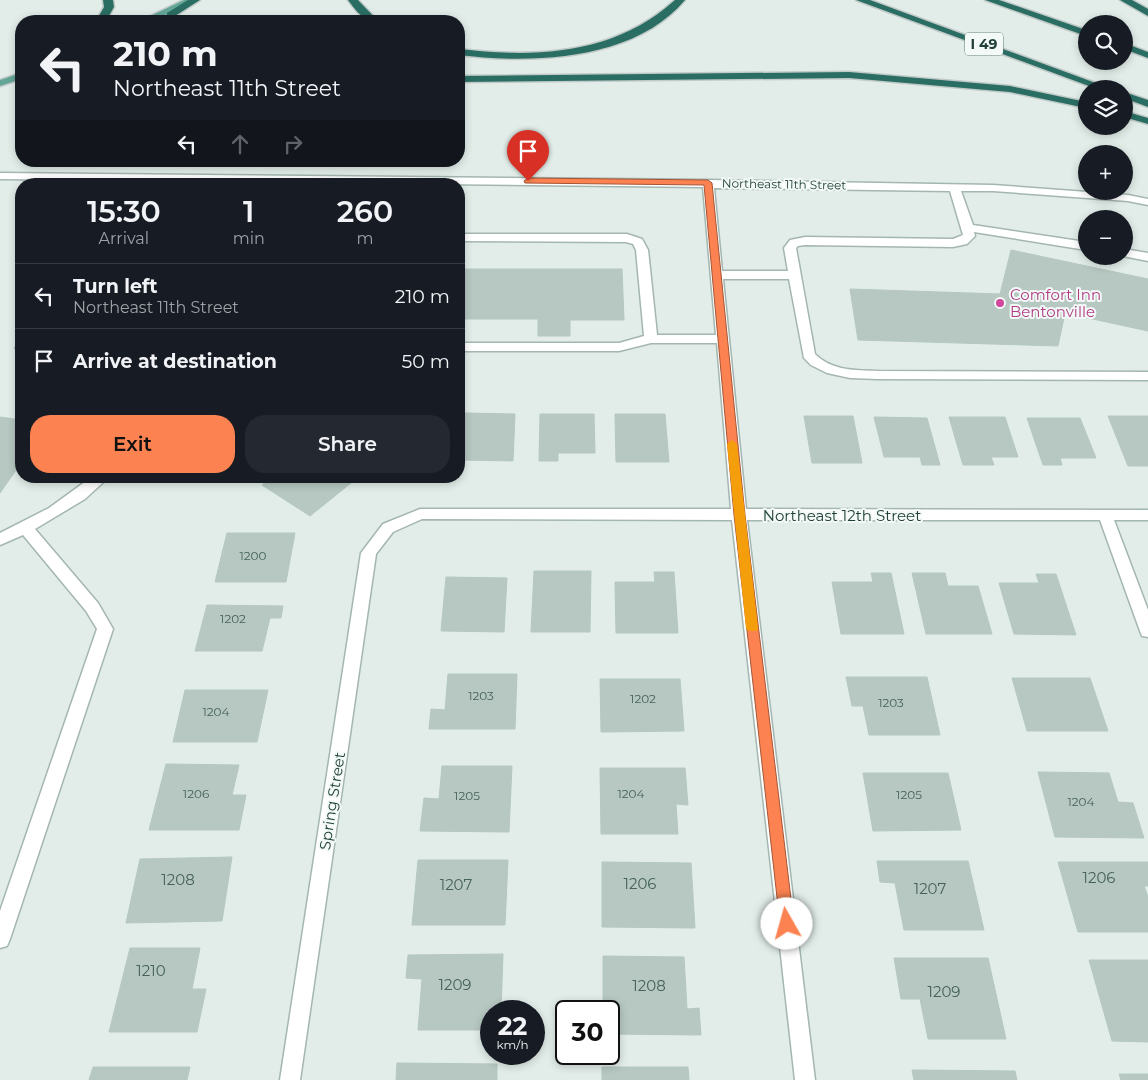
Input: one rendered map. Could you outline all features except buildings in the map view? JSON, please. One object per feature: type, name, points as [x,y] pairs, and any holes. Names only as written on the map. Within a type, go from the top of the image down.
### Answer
[{"type":"highway","points":[[104,15],[109,7],[108,0]]},
{"type":"highway","points":[[170,15],[194,0]]},
{"type":"highway","points":[[353,0],[366,15]]},
{"type":"highway","points":[[465,53],[480,55],[535,55],[564,53],[593,47],[641,30],[657,21],[680,0]]},
{"type":"highway","name":"I 49","points":[[860,0],[1082,80]]},
{"type":"highway","points":[[990,0],[1078,30]]},
{"type":"highway","points":[[1125,0],[1148,13]]},
{"type":"highway","points":[[1133,49],[1148,54]]},
{"type":"highway","points":[[465,79],[849,75],[1010,89],[1078,104]]},
{"type":"highway","points":[[1133,98],[1148,104]]},
{"type":"highway","points":[[1133,117],[1148,121]]},
{"type":"main road","points":[[159,15],[194,0]]},
{"type":"main road","points":[[0,83],[15,78]]},
{"type":"street","name":"Northeast 11th Street","points":[[0,176],[98,178]]},
{"type":"street","name":"Northeast 11th Street","points":[[465,182],[708,183],[954,188],[1061,193],[1128,198],[1148,202]]},
{"type":"street","points":[[708,183],[739,515],[805,1080]]},
{"type":"street","points":[[954,188],[968,228],[969,236],[964,241],[953,243],[794,242],[790,248],[809,356],[816,364],[830,370],[878,375],[1148,376]]},
{"type":"street","points":[[968,228],[1078,245]]},
{"type":"street","points":[[465,237],[627,238],[638,242],[642,250],[651,339]]},
{"type":"street","points":[[1133,254],[1148,257]]},
{"type":"street","points":[[716,275],[795,276]]},
{"type":"street","points":[[465,347],[619,346],[651,339],[722,339]]},
{"type":"street","points":[[0,539],[25,527],[95,483]]},
{"type":"street","name":"Northeast 12th Street","points":[[388,528],[420,514],[1148,515]]},
{"type":"street","points":[[1105,515],[1148,630]]},
{"type":"street","points":[[0,939],[105,629],[92,607],[25,527]]},
{"type":"street","name":"Spring Street","points":[[290,1080],[369,553],[388,528]]},
{"type":"slow traffic","points":[[732,444],[752,628]]},
{"type":"place","name":"Comfort Inn Bentonville","points":[[1000,303]]},
{"type":"route","points":[[528,181],[708,183],[739,515],[787,924]]}]
